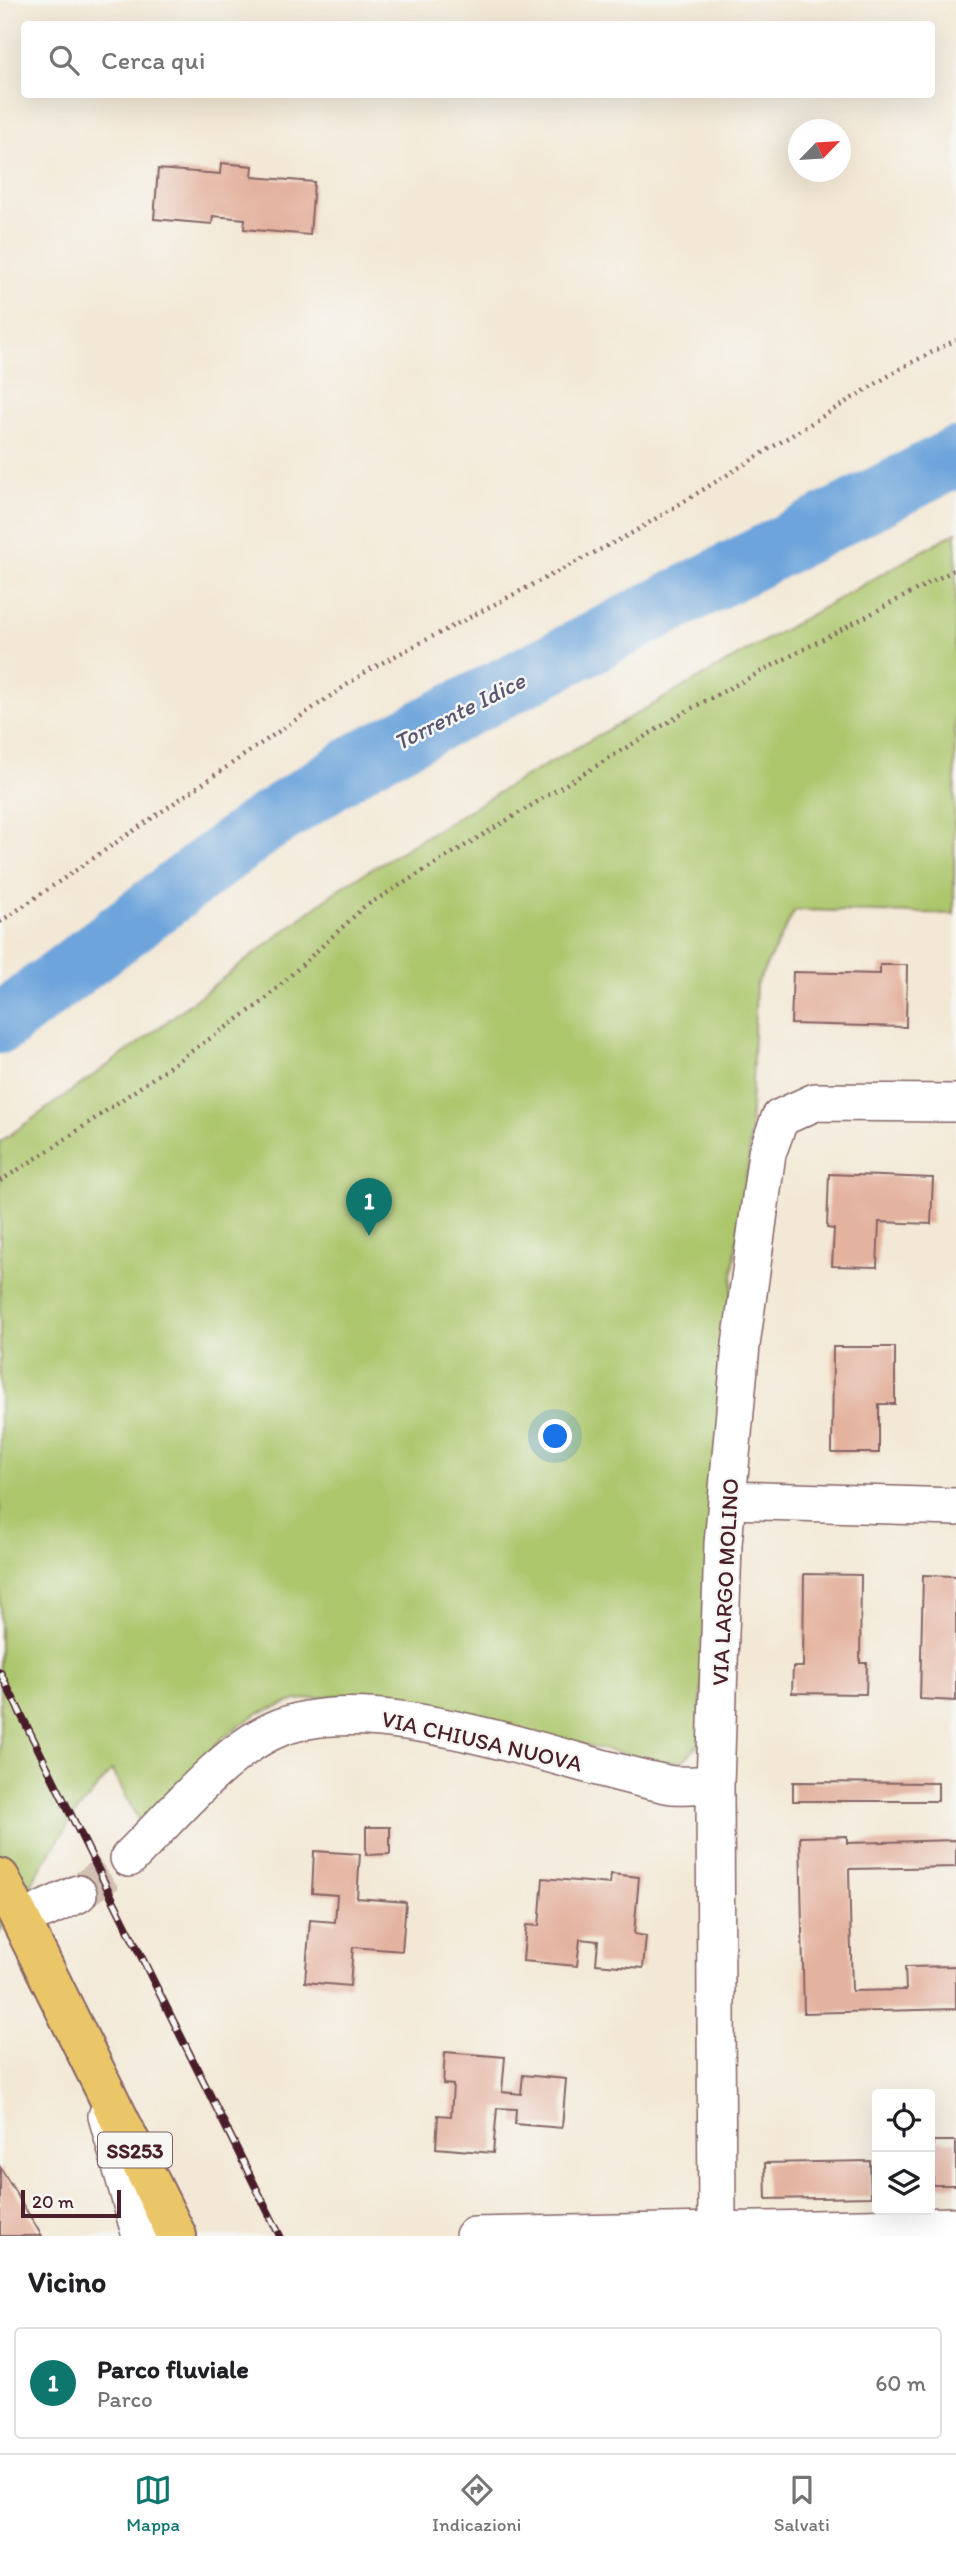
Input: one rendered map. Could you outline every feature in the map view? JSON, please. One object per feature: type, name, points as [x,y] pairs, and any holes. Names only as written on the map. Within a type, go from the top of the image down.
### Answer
[{"type":"main road","name":"SS253","points":[[0,1878],[177,2236]]},
{"type":"street","name":"VIA LARGO MOLINO","points":[[717,2231],[715,1784],[723,1544],[741,1345],[767,1153],[780,1118],[815,1102],[956,1103]]},
{"type":"street","points":[[728,1500],[956,1507]]},
{"type":"street","name":"VIA CHIUSA NUOVA","points":[[129,1858],[236,1752],[272,1730],[313,1718],[367,1715],[457,1731],[670,1785],[715,1784]]},
{"type":"street","points":[[43,1910],[78,1894]]},
{"type":"street","points":[[92,2065],[141,2236]]},
{"type":"street","points":[[474,2236],[956,2226]]},
{"type":"path","points":[[0,922],[370,669],[634,532],[903,367],[956,340]]},
{"type":"path","points":[[0,1181],[54,1147],[261,1003],[364,907],[690,709],[956,569]]},
{"type":"green space","points":[[956,532],[954,914],[795,910],[756,985],[749,1157],[734,1262],[701,1697],[700,1743],[683,1761],[661,1762],[352,1694],[297,1700],[258,1713],[219,1741],[167,1802],[141,1825],[112,1770],[75,1814],[0,1932],[0,1142],[139,1043],[340,888],[504,789]]},
{"type":"building","points":[[221,163],[253,166],[252,177],[314,182],[310,235],[244,229],[245,219],[213,216],[212,224],[154,219],[158,169],[220,174]]},
{"type":"building","points":[[880,965],[907,965],[906,1027],[791,1024],[793,972],[880,974]]},
{"type":"building","points":[[829,1174],[933,1178],[931,1224],[879,1222],[877,1267],[832,1266],[834,1229],[827,1228]]},
{"type":"building","points":[[833,1347],[895,1347],[895,1404],[879,1404],[879,1453],[832,1453]]},
{"type":"building","points":[[804,1574],[861,1575],[860,1663],[867,1663],[866,1694],[792,1693],[793,1667],[803,1667]]},
{"type":"building","points":[[923,1575],[956,1576],[956,1701],[920,1699]]},
{"type":"building","points":[[793,1782],[938,1783],[938,1801],[793,1801]]},
{"type":"building","points":[[366,1827],[390,1827],[390,1854],[366,1855]]},
{"type":"building","points":[[847,1836],[847,1843],[956,1840],[956,1867],[849,1869],[852,1991],[906,1990],[905,1967],[956,1966],[956,2009],[804,2013],[800,1837]]},
{"type":"building","points":[[314,1851],[360,1854],[357,1898],[406,1902],[402,1951],[353,1947],[350,1986],[305,1982],[310,1920],[335,1922],[337,1895],[312,1893]]},
{"type":"building","points":[[611,1874],[639,1877],[634,1934],[646,1936],[643,1968],[596,1964],[598,1941],[580,1939],[577,1966],[523,1961],[526,1925],[539,1926],[543,1878],[610,1884]]},
{"type":"building","points":[[445,2052],[505,2057],[502,2092],[521,2094],[523,2075],[566,2079],[562,2128],[515,2124],[516,2109],[497,2108],[493,2153],[436,2148],[438,2115],[451,2116],[453,2085],[443,2084]]},
{"type":"building","points":[[935,2141],[956,2141],[956,2185],[935,2185]]},
{"type":"building","points":[[870,2161],[871,2197],[766,2199],[765,2163]]},
{"type":"building","points":[[0,2167],[42,2236],[0,2236]]},
{"type":"waterway","name":"Torrente Idice","points":[[0,1024],[258,828],[366,758],[956,457]]},
{"type":"tunnel","points":[[78,1894],[129,1858]]},
{"type":"railway","points":[[0,1672],[280,2236]]},
{"type":"place","name":"Parco fluviale","points":[[369,1236]]}]
